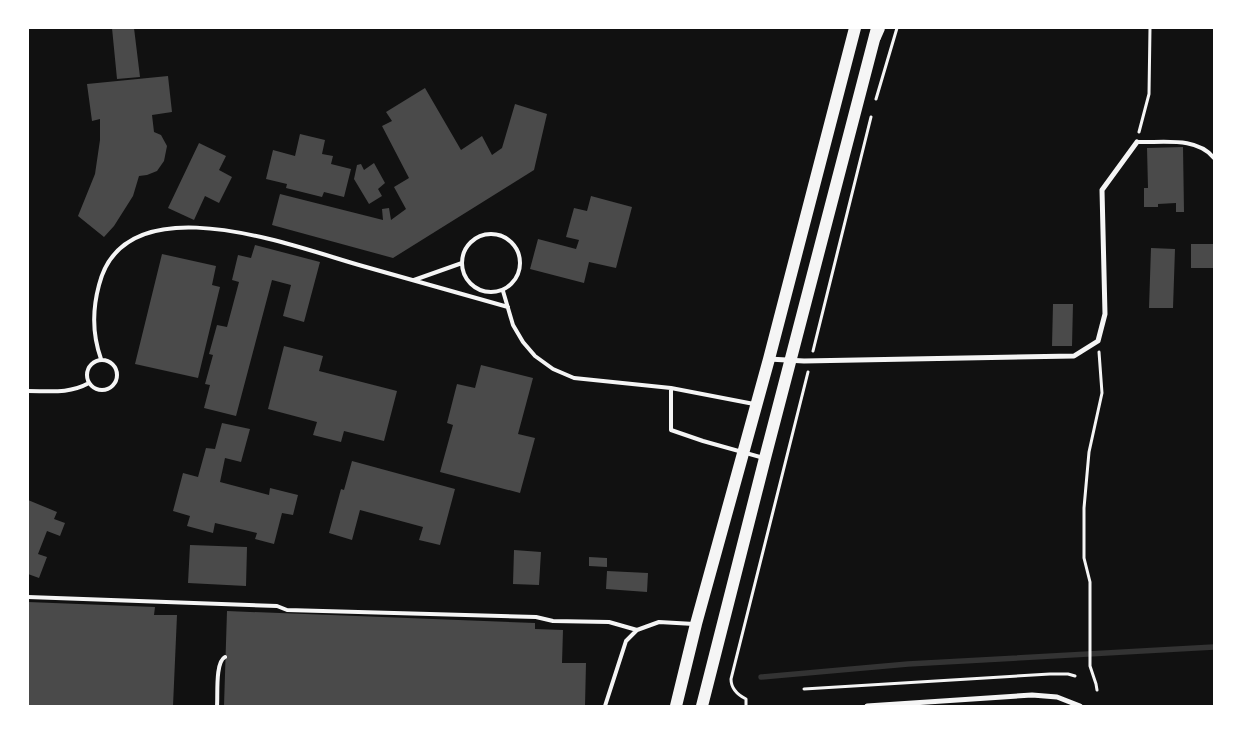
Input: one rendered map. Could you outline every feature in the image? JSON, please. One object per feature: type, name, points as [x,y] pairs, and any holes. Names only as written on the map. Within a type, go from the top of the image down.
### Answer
[{"type":"main road","points":[[676,706],[696,624],[769,359],[855,28]]},
{"type":"main road","points":[[702,706],[877,31]]},
{"type":"street","points":[[769,359],[1074,356],[1098,341],[1105,314],[1102,190],[1137,142]]},
{"type":"street","points":[[867,706],[1032,695],[1058,697],[1080,706]]},
{"type":"lane","points":[[1137,142],[1193,144],[1211,153],[1214,158]]},
{"type":"lane","points":[[101,359],[94,333],[93,318],[100,282],[105,268],[116,252],[131,239],[158,231],[187,228],[220,229],[263,237],[508,307]]},
{"type":"lane","points":[[485,234],[494,234],[504,236],[512,242],[518,250],[521,264],[517,278],[510,286],[502,291],[493,293],[475,288],[468,281],[462,263],[468,245],[476,238],[485,234]]},
{"type":"lane","points":[[413,280],[462,263]]},
{"type":"lane","points":[[502,291],[513,325],[523,342],[535,356],[553,369],[574,378],[671,388],[756,404]]},
{"type":"lane","points":[[101,359],[110,361],[117,368],[118,378],[112,387],[102,390],[92,387],[87,372],[92,363],[101,359]]},
{"type":"lane","points":[[28,391],[67,391],[78,389],[89,382]]},
{"type":"lane","points":[[671,388],[671,430],[765,458]]},
{"type":"lane","points":[[28,597],[277,606],[287,610],[610,622],[637,630]]},
{"type":"lane","points":[[605,706],[626,641],[637,630],[659,622],[696,624]]},
{"type":"lane","points":[[217,706],[219,665],[225,657]]},
{"type":"path","points":[[875,101],[898,28]]},
{"type":"path","points":[[1137,142],[1149,94],[1150,28]]},
{"type":"path","points":[[817,335],[873,110]]},
{"type":"path","points":[[1096,690],[1089,658],[1090,582],[1084,558],[1084,508],[1088,452],[1102,393],[1098,341]]},
{"type":"path","points":[[746,706],[746,699],[734,690],[731,685],[731,679],[806,379]]},
{"type":"path","points":[[804,689],[1050,674],[1075,676]]},
{"type":"building","points":[[112,28],[134,28],[140,77],[117,79]]},
{"type":"building","points":[[168,76],[172,112],[152,115],[154,132],[161,135],[167,146],[164,161],[157,171],[139,176],[133,196],[114,226],[104,237],[78,216],[95,174],[100,140],[100,119],[92,121],[87,84]]},
{"type":"building","points":[[425,88],[461,150],[482,136],[492,155],[502,148],[515,104],[547,114],[534,170],[393,258],[272,225],[280,194],[383,220],[382,209],[389,208],[391,220],[406,209],[394,187],[409,178],[382,126],[392,121],[386,112]]},
{"type":"building","points":[[300,134],[325,140],[322,154],[333,156],[331,164],[351,169],[344,197],[324,192],[322,197],[286,188],[287,184],[266,179],[273,150],[295,156]]},
{"type":"building","points":[[199,143],[226,156],[219,170],[232,177],[219,203],[205,196],[194,220],[168,208]]},
{"type":"building","points":[[1183,147],[1184,212],[1176,212],[1176,203],[1158,204],[1158,207],[1144,207],[1144,188],[1148,188],[1147,148]]},
{"type":"building","points":[[374,163],[385,183],[378,189],[382,196],[369,204],[354,179],[357,165],[361,164],[364,170]]},
{"type":"building","points":[[591,196],[632,207],[616,268],[589,262],[584,283],[530,269],[538,239],[576,249],[579,240],[566,237],[574,208],[587,211]]},
{"type":"building","points":[[1191,244],[1214,244],[1214,268],[1191,268]]},
{"type":"building","points":[[255,245],[320,262],[304,322],[283,316],[291,285],[272,280],[236,416],[204,408],[210,385],[205,384],[213,355],[209,354],[217,325],[227,327],[239,282],[232,280],[238,255],[251,258]]},
{"type":"building","points":[[1151,248],[1175,249],[1173,308],[1149,308]]},
{"type":"building","points":[[162,254],[216,266],[212,285],[220,287],[198,378],[135,364]]},
{"type":"building","points":[[1053,304],[1073,304],[1072,346],[1052,346]]},
{"type":"building","points":[[284,346],[323,356],[319,371],[397,391],[384,441],[344,431],[341,442],[313,435],[317,422],[268,409]]},
{"type":"building","points":[[481,365],[533,378],[518,434],[535,438],[520,493],[440,472],[453,425],[447,423],[457,384],[475,388]]},
{"type":"building","points":[[222,423],[250,429],[241,462],[225,458],[220,482],[269,495],[270,488],[298,495],[293,515],[282,513],[274,544],[255,539],[257,533],[215,523],[213,533],[187,526],[190,516],[173,511],[183,473],[198,477],[206,448],[215,449]]},
{"type":"building","points":[[352,461],[455,489],[440,545],[419,540],[423,527],[360,510],[352,540],[329,533],[341,489],[344,490]]},
{"type":"building","points":[[28,500],[57,512],[54,519],[65,523],[60,536],[47,531],[38,554],[47,557],[39,578],[28,574]]},
{"type":"building","points":[[190,545],[247,547],[246,586],[188,583]]},
{"type":"building","points":[[514,550],[541,552],[539,585],[513,584]]},
{"type":"building","points":[[589,557],[607,558],[607,567],[589,566]]},
{"type":"building","points":[[607,571],[648,573],[647,592],[606,589]]},
{"type":"building","points":[[28,602],[155,607],[154,615],[177,615],[173,706],[28,706]]},
{"type":"building","points":[[227,611],[535,623],[535,629],[563,630],[562,663],[586,663],[585,706],[224,706]]},
{"type":"waterway","points":[[761,677],[908,664],[1214,647]]}]
